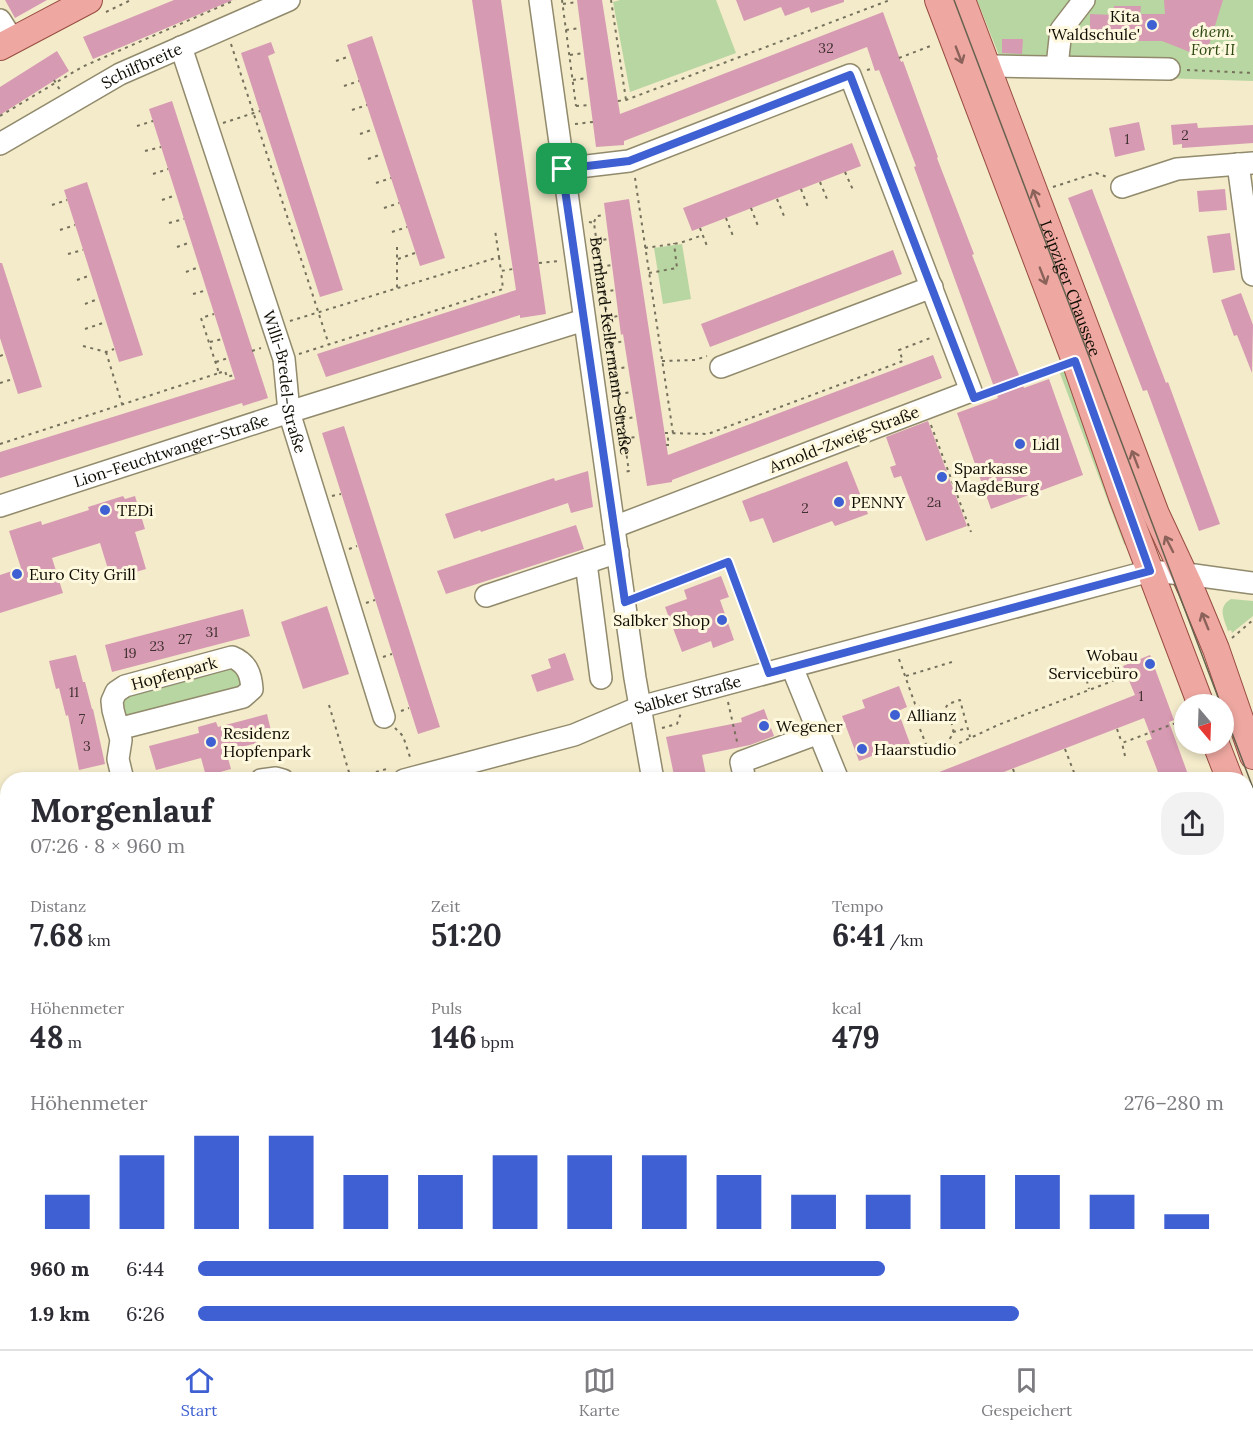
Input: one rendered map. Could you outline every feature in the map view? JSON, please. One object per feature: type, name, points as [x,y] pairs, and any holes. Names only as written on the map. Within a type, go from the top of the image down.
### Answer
[{"type":"main road","points":[[4,36],[89,0]]},
{"type":"main road","name":"Leipziger Chaussee","points":[[938,0],[1075,361],[1150,571],[1187,694]]},
{"type":"main road","name":"Leipziger Chaussee","points":[[962,0],[1156,514],[1224,669],[1253,756]]},
{"type":"main road","points":[[1220,754],[1227,772]]},
{"type":"street","name":"Schilfbreite","points":[[0,144],[120,74],[289,0]]},
{"type":"street","name":"Bernhard-Kellermann-Straße","points":[[540,0],[575,259],[640,707],[652,772]]},
{"type":"street","points":[[1057,66],[1061,30],[1084,0]]},
{"type":"street","name":"Willi-Bredel-Straße","points":[[181,47],[284,359],[290,412],[384,717]]},
{"type":"street","points":[[987,69],[994,66],[1169,69]]},
{"type":"street","points":[[562,169],[632,160],[850,75],[971,391]]},
{"type":"street","points":[[1122,187],[1177,169],[1246,164],[1253,275]]},
{"type":"street","points":[[712,362],[932,287]]},
{"type":"street","name":"Lion-Feuchtwanger-Straße","points":[[0,506],[584,320]]},
{"type":"street","name":"Arnold-Zweig-Straße","points":[[614,527],[971,391]]},
{"type":"street","points":[[486,596],[618,552]]},
{"type":"street","points":[[586,563],[601,678]]},
{"type":"street","name":"Salbker Straße","points":[[408,771],[574,735],[640,707],[1150,571],[1253,583]]},
{"type":"street","name":"Hopfenpark","points":[[118,729],[243,696],[252,689],[252,677],[242,661],[232,657],[125,686],[116,693],[112,701],[118,729],[121,740],[118,766],[120,772]]},
{"type":"street","points":[[792,667],[835,772]]},
{"type":"street","points":[[743,771],[819,734]]},
{"type":"path","points":[[0,116],[55,81],[82,67],[235,0]]},
{"type":"path","points":[[562,0],[576,106]]},
{"type":"path","points":[[611,0],[626,100]]},
{"type":"path","points":[[618,101],[626,100],[890,0]]},
{"type":"path","points":[[563,4],[577,2]]},
{"type":"path","points":[[226,27],[329,345]]},
{"type":"path","points":[[566,30],[580,28]]},
{"type":"path","points":[[900,58],[933,45]]},
{"type":"path","points":[[570,55],[584,53]]},
{"type":"path","points":[[336,61],[350,56]]},
{"type":"path","points":[[1169,69],[1253,73]]},
{"type":"path","points":[[573,80],[587,78]]},
{"type":"path","points":[[55,81],[63,95]]},
{"type":"path","points":[[344,86],[359,81]]},
{"type":"path","points":[[246,90],[253,87]]},
{"type":"path","points":[[352,110],[366,105]]},
{"type":"path","points":[[208,128],[260,111]]},
{"type":"path","points":[[137,126],[153,121]]},
{"type":"path","points":[[360,134],[374,129]]},
{"type":"path","points":[[262,138],[268,136]]},
{"type":"path","points":[[145,151],[161,147]]},
{"type":"path","points":[[368,159],[382,154]]},
{"type":"path","points":[[632,160],[673,433]]},
{"type":"path","points":[[270,164],[276,161]]},
{"type":"path","points":[[153,174],[168,169]]},
{"type":"path","points":[[845,172],[853,190]]},
{"type":"path","points":[[1035,193],[1096,173],[1122,187]]},
{"type":"path","points":[[376,183],[391,178]]},
{"type":"path","points":[[820,182],[827,199]]},
{"type":"path","points":[[278,187],[284,185]]},
{"type":"path","points":[[801,189],[808,207]]},
{"type":"path","points":[[162,200],[176,195]]},
{"type":"path","points":[[777,198],[783,216]]},
{"type":"path","points":[[52,205],[67,200]]},
{"type":"path","points":[[384,208],[399,203]]},
{"type":"path","points":[[751,208],[758,226]]},
{"type":"path","points":[[286,212],[292,210]]},
{"type":"path","points":[[594,223],[597,216],[605,215]]},
{"type":"path","name":"Bernhard-Kellermann-Straße","points":[[569,217],[594,223],[629,471],[607,474]]},
{"type":"path","points":[[726,218],[733,236]]},
{"type":"path","points":[[169,224],[184,219]]},
{"type":"path","points":[[60,230],[75,225]]},
{"type":"path","points":[[392,232],[406,227]]},
{"type":"path","points":[[700,228],[707,246]]},
{"type":"path","points":[[284,359],[503,289],[495,230]]},
{"type":"path","points":[[294,236],[300,234]]},
{"type":"path","points":[[645,248],[703,235]]},
{"type":"path","points":[[596,241],[608,239]]},
{"type":"path","points":[[177,247],[191,242]]},
{"type":"path","points":[[649,273],[678,268],[674,243]]},
{"type":"path","points":[[397,247],[397,288]]},
{"type":"path","points":[[68,254],[83,250]]},
{"type":"path","points":[[397,259],[415,253]]},
{"type":"path","points":[[273,325],[499,257]]},
{"type":"path","points":[[302,260],[308,258]]},
{"type":"path","points":[[539,263],[575,259]]},
{"type":"path","points":[[600,267],[612,265]]},
{"type":"path","points":[[186,272],[199,267]]},
{"type":"path","points":[[501,272],[513,269]]},
{"type":"path","points":[[77,280],[91,275]]},
{"type":"path","points":[[310,285],[316,283]]},
{"type":"path","points":[[193,294],[207,290]]},
{"type":"path","points":[[603,292],[615,290]]},
{"type":"path","points":[[85,304],[98,299]]},
{"type":"path","points":[[214,314],[201,318],[219,372]]},
{"type":"path","points":[[607,318],[618,316]]},
{"type":"path","points":[[85,329],[106,322]]},
{"type":"path","points":[[666,446],[669,445],[666,433],[708,434],[903,361],[899,350],[949,332]]},
{"type":"path","points":[[209,343],[222,339]]},
{"type":"path","points":[[611,344],[624,341]]},
{"type":"path","points":[[83,346],[106,352],[114,349]]},
{"type":"path","points":[[106,352],[122,404]]},
{"type":"path","points":[[0,356],[5,354]]},
{"type":"path","points":[[216,362],[228,358]]},
{"type":"path","points":[[662,361],[712,362]]},
{"type":"path","points":[[971,391],[974,398],[1075,361]]},
{"type":"path","points":[[614,369],[628,367]]},
{"type":"path","points":[[0,444],[219,372],[225,371],[227,377],[234,375]]},
{"type":"path","points":[[0,383],[13,379]]},
{"type":"path","points":[[618,394],[632,392]]},
{"type":"path","points":[[622,419],[636,417]]},
{"type":"path","points":[[930,423],[971,532]]},
{"type":"path","points":[[624,438],[639,436]]},
{"type":"path","points":[[625,602],[728,562],[769,673]]},
{"type":"path","points":[[1228,642],[1253,620]]},
{"type":"path","points":[[899,659],[915,705],[933,715],[942,714],[949,720],[953,732],[947,743],[939,750]]},
{"type":"path","points":[[905,677],[952,662]]},
{"type":"path","points":[[1083,666],[1089,690]]},
{"type":"path","points":[[920,757],[1123,677]]},
{"type":"path","points":[[727,696],[743,771]]},
{"type":"path","points":[[942,714],[948,704],[960,700],[970,739]]},
{"type":"path","points":[[329,705],[349,772]]},
{"type":"path","name":"Salbker Straße","points":[[661,728],[677,724],[681,716],[679,708]]},
{"type":"path","points":[[1122,743],[1174,720]]},
{"type":"path","points":[[920,729],[929,753]]},
{"type":"path","points":[[953,732],[968,729]]},
{"type":"path","points":[[1117,729],[1125,756]]},
{"type":"path","points":[[403,736],[408,771]]},
{"type":"path","points":[[1065,749],[1074,772]]},
{"type":"green space","points":[[620,0],[716,0],[736,53],[630,92],[613,2]]},
{"type":"green space","name":"ehem. Fort II","points":[[977,0],[1253,0],[1253,81],[1006,73]]},
{"type":"green space","points":[[682,244],[691,299],[663,304],[654,248]]},
{"type":"green space","points":[[1067,365],[1132,550],[1124,544],[1058,368]]},
{"type":"green space","points":[[1231,599],[1253,601],[1253,616],[1232,633],[1231,630],[1228,631],[1223,614],[1224,606]]},
{"type":"green space","points":[[231,665],[242,666],[246,687],[127,719],[123,715],[122,698]]},
{"type":"building","points":[[5,0],[47,0],[15,18]]},
{"type":"building","points":[[174,0],[233,0],[93,59],[83,37]]},
{"type":"building","points":[[472,0],[501,0],[546,314],[520,318],[520,315],[326,377],[317,354],[516,290]]},
{"type":"building","points":[[577,0],[602,0],[620,114],[883,12],[974,254],[972,255],[1024,388],[1049,379],[1083,475],[991,509],[957,413],[998,398],[914,167],[916,166],[879,70],[875,71],[867,47],[624,141],[624,145],[596,147]]},
{"type":"building","points":[[736,0],[844,0],[844,2],[811,13],[809,7],[785,16],[781,7],[744,21]]},
{"type":"building","name":"Kita 'Waldschule'","points":[[1164,0],[1223,0],[1205,58],[1162,41],[1090,41],[1090,14],[1114,15],[1114,6],[1141,6],[1140,14],[1165,14]]},
{"type":"building","points":[[372,36],[445,258],[420,266],[347,45]]},
{"type":"building","points":[[1002,39],[1023,39],[1022,54],[1002,53]]},
{"type":"building","points":[[271,42],[275,53],[268,56],[343,290],[320,297],[241,53]]},
{"type":"building","points":[[57,51],[69,71],[0,115],[0,87]]},
{"type":"building","points":[[172,101],[268,398],[243,406],[242,403],[0,478],[0,452],[235,379],[149,109]]},
{"type":"building","points":[[1139,122],[1145,150],[1115,157],[1109,128]]},
{"type":"building","points":[[1197,123],[1198,128],[1253,125],[1253,143],[1182,148],[1182,144],[1173,145],[1171,125]]},
{"type":"building","points":[[852,143],[861,166],[692,231],[683,208]]},
{"type":"building","points":[[87,182],[143,355],[119,362],[64,190]]},
{"type":"building","points":[[1092,189],[1166,383],[1168,382],[1220,524],[1199,531],[1147,390],[1143,391],[1068,198]]},
{"type":"building","points":[[1225,189],[1227,210],[1199,212],[1197,191]]},
{"type":"building","points":[[629,199],[668,455],[933,355],[942,378],[672,480],[672,482],[647,486],[623,334],[621,335],[604,203]]},
{"type":"building","points":[[1230,233],[1235,270],[1213,273],[1207,236]]},
{"type":"building","points":[[893,250],[902,274],[710,347],[701,324]]},
{"type":"building","points":[[0,263],[2,263],[42,387],[18,394],[0,338]]},
{"type":"building","points":[[1241,293],[1253,325],[1252,373],[1237,335],[1234,336],[1221,300]]},
{"type":"building","points":[[928,421],[967,526],[926,541],[901,476],[894,478],[890,467],[896,465],[886,437]]},
{"type":"building","points":[[344,426],[440,727],[418,734],[322,433]]},
{"type":"building","points":[[847,461],[868,514],[835,526],[832,521],[773,543],[763,518],[750,522],[742,501]]},
{"type":"building","points":[[588,471],[593,507],[571,513],[568,503],[454,539],[445,514],[554,478],[555,481]]},
{"type":"building","points":[[123,496],[125,499],[135,496],[145,529],[135,532],[146,569],[111,579],[100,543],[52,558],[63,593],[0,613],[0,575],[21,568],[9,531],[41,521],[42,525]]},
{"type":"building","points":[[576,525],[584,549],[446,594],[437,571]]},
{"type":"building","points":[[721,576],[729,597],[720,600],[734,640],[713,648],[711,641],[682,652],[665,607],[687,599],[684,590]]},
{"type":"building","points":[[327,606],[349,674],[303,689],[281,622]]},
{"type":"building","points":[[243,609],[250,636],[112,672],[105,645]]},
{"type":"building","points":[[565,653],[574,680],[537,692],[531,675],[551,668],[548,659]]},
{"type":"building","points":[[76,655],[93,709],[105,764],[79,770],[68,715],[66,716],[59,688],[56,689],[49,661]]},
{"type":"building","points":[[1150,655],[1174,720],[1169,722],[1174,736],[1174,754],[1181,754],[1187,772],[1158,772],[1146,741],[1152,739],[1144,718],[1004,772],[939,772],[1135,695],[1123,666]]},
{"type":"building","points":[[899,686],[907,707],[898,711],[912,749],[893,756],[890,749],[859,761],[842,716],[865,708],[862,700]]},
{"type":"building","points":[[764,709],[774,736],[750,745],[702,755],[705,772],[673,772],[666,737],[742,722],[741,718]]},
{"type":"building","name":"Residenz Hopfenpark","points":[[267,714],[273,739],[226,751],[231,769],[220,772],[205,772],[201,758],[156,770],[149,746],[199,733],[198,727],[216,722],[218,727]]},
{"type":"tram line","points":[[954,0],[1217,694]]},
{"type":"tram line","points":[[1234,738],[1247,772]]},
{"type":"place","name":"Kita 'Waldschule'","points":[[1152,25]]},
{"type":"place","name":"Lidl","points":[[1020,444]]},
{"type":"place","name":"Sparkasse MagdeBurg","points":[[942,477]]},
{"type":"place","name":"PENNY","points":[[839,502]]},
{"type":"place","name":"TEDi","points":[[105,510]]},
{"type":"place","name":"Euro City Grill","points":[[17,574]]},
{"type":"place","name":"Salbker Shop","points":[[722,620]]},
{"type":"place","name":"Wobau Servicebüro","points":[[1150,664]]},
{"type":"place","name":"Allianz","points":[[895,715]]},
{"type":"place","name":"Wegener","points":[[764,726]]},
{"type":"place","name":"Residenz Hopfenpark","points":[[211,742]]},
{"type":"place","name":"Haarstudio","points":[[862,749]]},
{"type":"route","points":[[850,75],[974,398],[1075,361],[1150,571],[769,673],[728,562],[625,602],[562,169],[629,161],[850,75]]}]
